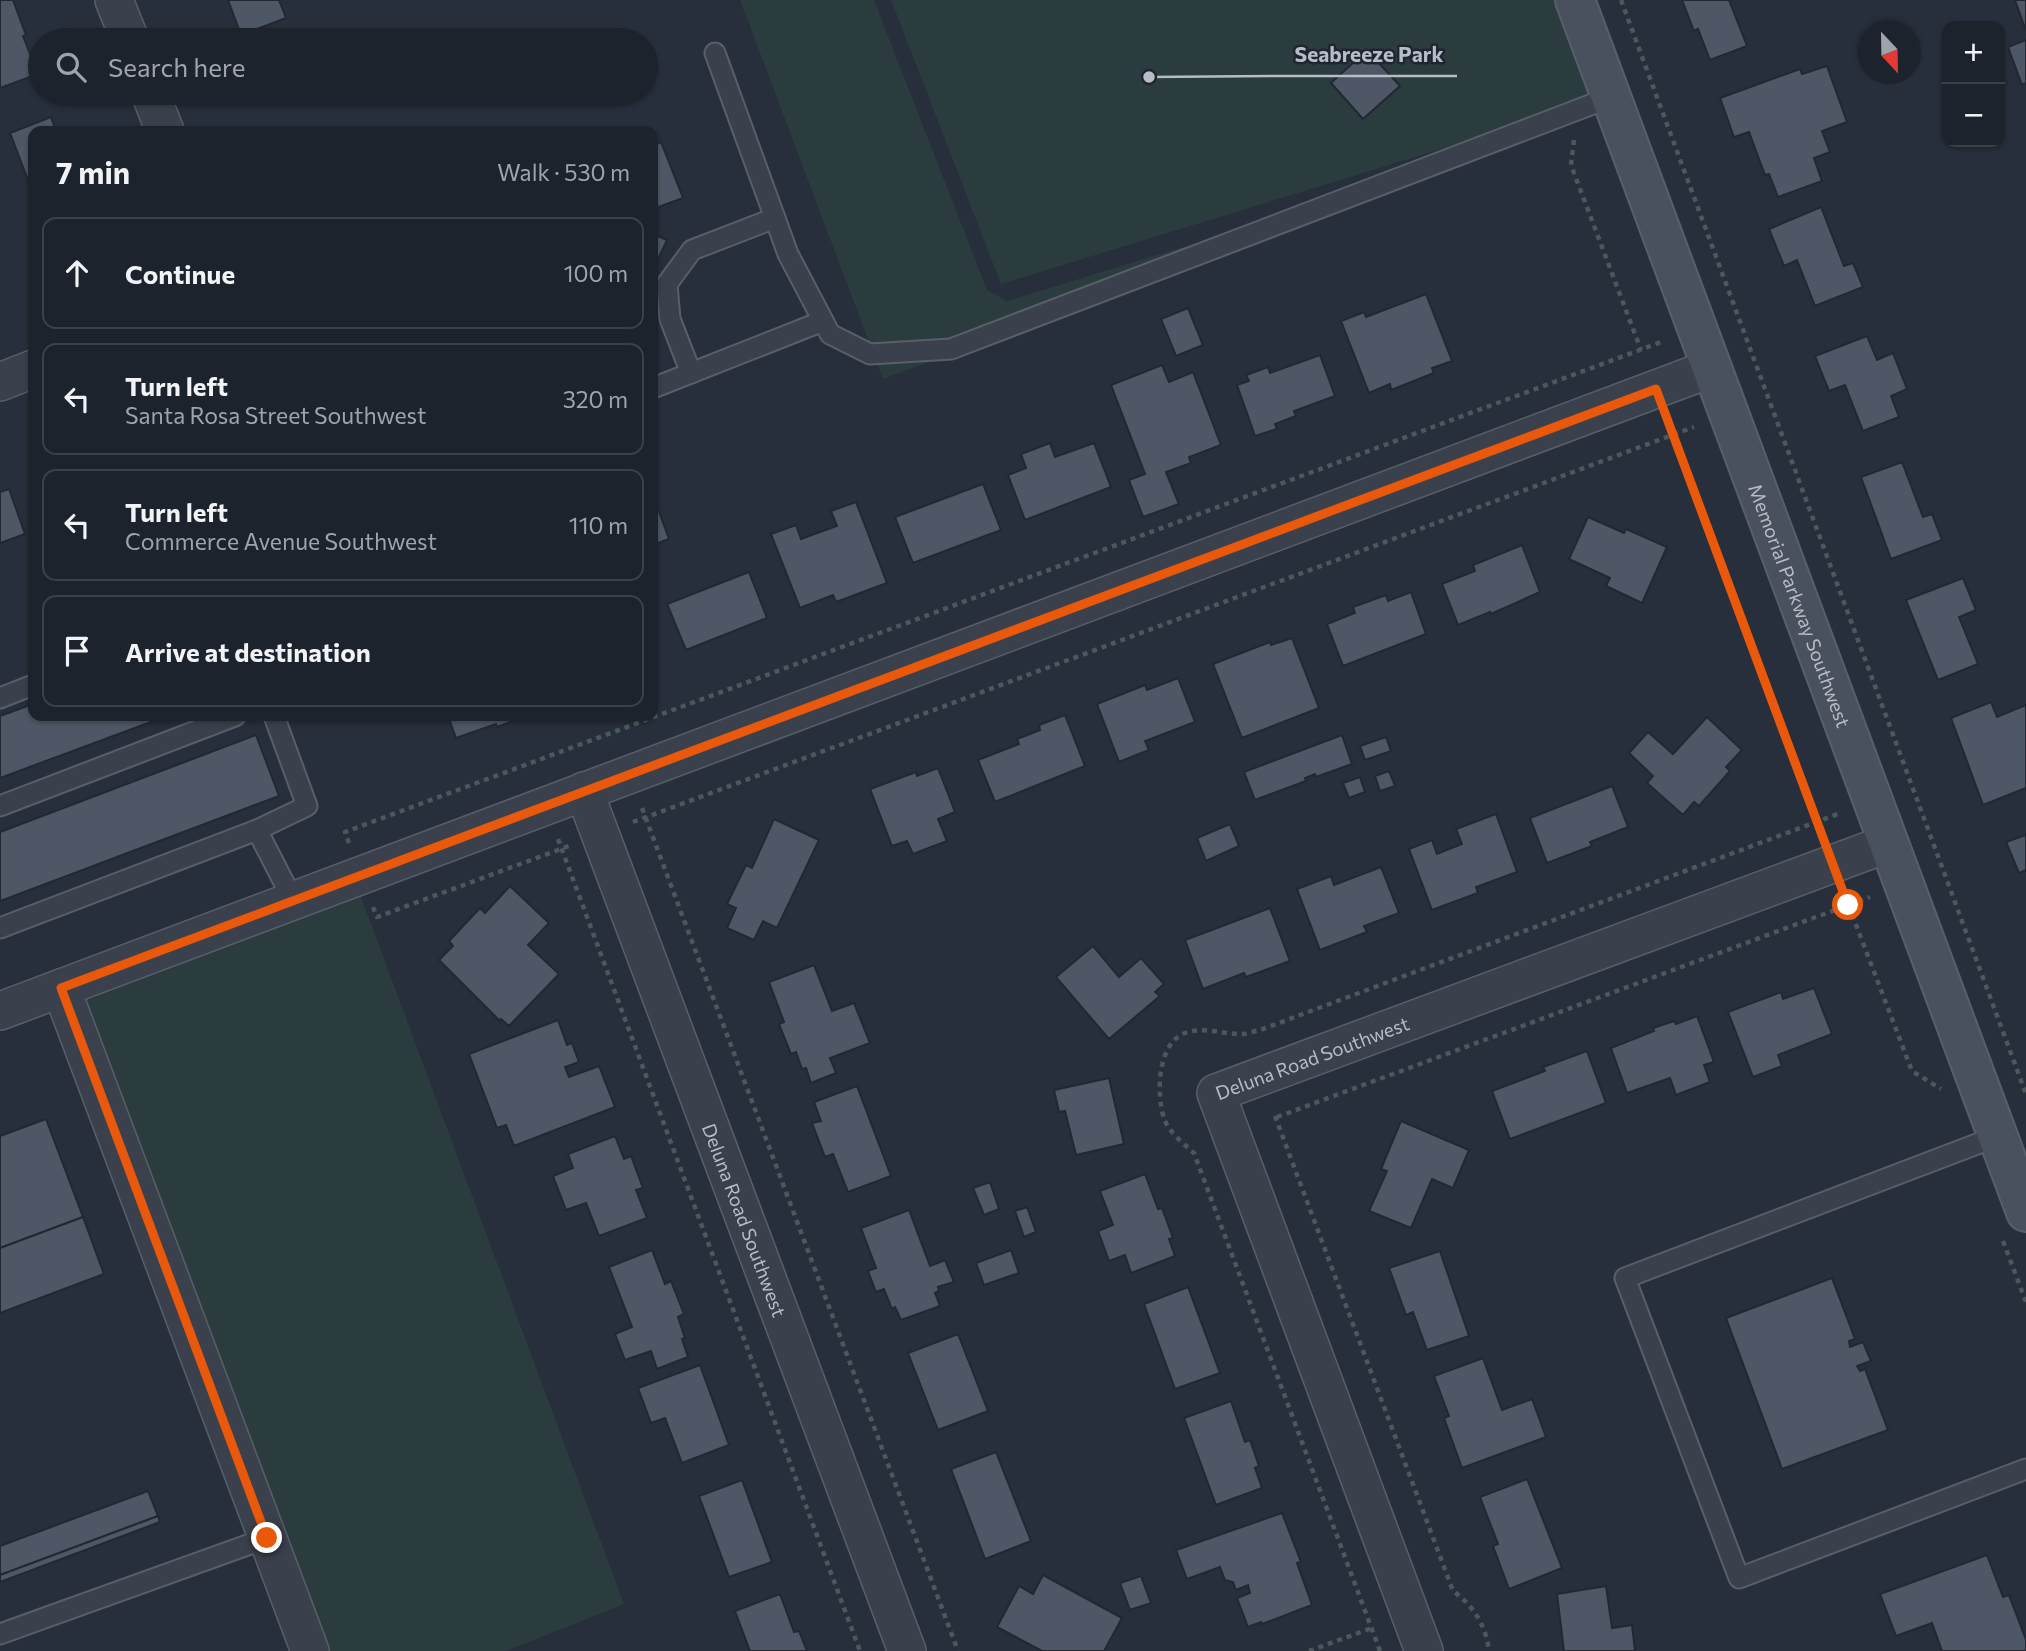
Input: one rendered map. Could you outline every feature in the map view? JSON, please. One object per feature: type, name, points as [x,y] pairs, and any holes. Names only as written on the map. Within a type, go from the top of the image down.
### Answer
[{"type":"street","points":[[114,0],[125,28]]},
{"type":"street","name":"Memorial Parkway Southwest","points":[[1575,0],[1594,104],[1712,368],[1998,1136],[2014,1224]]},
{"type":"street","points":[[155,105],[163,126]]},
{"type":"street","points":[[0,1011],[1712,368]]},
{"type":"street","points":[[0,382],[28,371]]},
{"type":"street","name":"Deluna Road Southwest","points":[[584,791],[907,1651]]},
{"type":"street","name":"Deluna Road Southwest","points":[[1424,1651],[1216,1093],[1889,843]]},
{"type":"street","points":[[61,988],[310,1651]]},
{"type":"lane","points":[[715,53],[788,254],[830,334],[870,355],[951,349],[1594,104]]},
{"type":"lane","points":[[691,373],[670,319],[667,284],[692,250],[775,218]]},
{"type":"lane","points":[[658,386],[823,321]]},
{"type":"lane","points":[[0,698],[28,687]]},
{"type":"lane","points":[[0,806],[222,721]]},
{"type":"lane","points":[[0,928],[257,831],[307,806],[276,721]]},
{"type":"lane","points":[[257,831],[293,900]]},
{"type":"lane","points":[[1998,1136],[1625,1278],[1739,1578],[2026,1469]]},
{"type":"lane","points":[[0,1634],[267,1538]]},
{"type":"path","points":[[1621,0],[2026,1094]]},
{"type":"path","points":[[1594,104],[1571,165],[1912,1071],[1949,1094]]},
{"type":"path","points":[[629,774],[958,1651]]},
{"type":"path","points":[[1380,1651],[1194,1153],[1166,1124],[1158,1076],[1170,1048],[1182,1034],[1200,1030],[1245,1034],[1260,1030],[1874,801]]},
{"type":"path","points":[[545,805],[860,1651]]},
{"type":"path","points":[[1216,1093],[1277,1117],[1904,884]]},
{"type":"path","points":[[1277,1117],[1453,1591],[1466,1600],[1481,1620],[1488,1638],[1489,1651]]},
{"type":"path","points":[[2014,1224],[2026,1302]]},
{"type":"path","points":[[1310,1651],[1372,1628]]},
{"type":"shaded area","points":[[740,0],[874,0],[987,290],[1007,301],[1487,154],[883,379]]},
{"type":"shaded area","points":[[891,0],[1575,0],[1611,97],[1001,284]]},
{"type":"shaded area","points":[[361,897],[624,1604],[506,1651],[329,1651],[85,1001]]},
{"type":"building","points":[[0,0],[13,0],[26,35],[23,36],[28,49],[28,78],[0,88]]},
{"type":"building","points":[[228,0],[279,0],[286,18],[260,28],[238,28]]},
{"type":"building","points":[[1682,0],[1729,0],[1747,46],[1710,60],[1698,29],[1694,31]]},
{"type":"building","points":[[2015,0],[2026,0],[2026,31]]},
{"type":"building","points":[[2026,40],[2026,83],[2022,85],[2008,47]]},
{"type":"building","points":[[1367,50],[1400,86],[1363,119],[1331,83]]},
{"type":"building","points":[[1827,66],[1847,122],[1822,131],[1830,152],[1814,158],[1822,181],[1778,197],[1769,174],[1765,175],[1749,132],[1734,137],[1720,98],[1800,69],[1802,74]]},
{"type":"building","points":[[51,117],[54,126],[28,126],[28,180],[10,133]]},
{"type":"building","points":[[661,142],[683,198],[658,207],[658,143]]},
{"type":"building","points":[[1821,207],[1844,266],[1853,263],[1863,287],[1815,306],[1797,260],[1784,266],[1769,229]]},
{"type":"building","points":[[658,236],[667,240],[658,259]]},
{"type":"building","points":[[1426,294],[1452,361],[1432,368],[1434,373],[1391,390],[1390,384],[1369,393],[1341,321],[1364,312],[1366,317]]},
{"type":"building","points":[[1188,308],[1203,345],[1176,356],[1161,319]]},
{"type":"building","points":[[1867,336],[1877,360],[1893,353],[1907,389],[1891,396],[1899,417],[1863,431],[1845,385],[1829,391],[1815,356]]},
{"type":"building","points":[[1320,355],[1335,396],[1294,411],[1296,416],[1275,424],[1277,429],[1255,436],[1237,385],[1249,381],[1246,375],[1268,367],[1270,373]]},
{"type":"building","points":[[1162,365],[1169,382],[1193,372],[1221,445],[1189,457],[1191,463],[1166,472],[1179,504],[1143,517],[1129,480],[1145,474],[1111,385]]},
{"type":"building","points":[[1050,443],[1055,457],[1094,443],[1111,487],[1025,520],[1008,475],[1026,468],[1021,454]]},
{"type":"building","points":[[1902,462],[1923,517],[1932,514],[1942,540],[1891,559],[1861,477]]},
{"type":"building","points":[[983,484],[1001,530],[913,563],[895,517]]},
{"type":"building","points":[[9,489],[25,534],[0,543],[0,492]]},
{"type":"building","points":[[856,502],[887,583],[836,602],[833,595],[800,608],[771,534],[796,525],[801,539],[837,526],[831,511]]},
{"type":"building","points":[[658,509],[669,539],[658,543]]},
{"type":"building","points":[[1588,517],[1624,533],[1626,529],[1667,547],[1642,603],[1606,586],[1610,578],[1569,559]]},
{"type":"building","points":[[1522,545],[1540,592],[1491,614],[1490,612],[1458,625],[1442,584],[1475,571],[1473,565]]},
{"type":"building","points":[[749,572],[767,618],[686,650],[667,604]]},
{"type":"building","points":[[1963,578],[1976,610],[1959,617],[1978,664],[1938,680],[1906,600]]},
{"type":"building","points":[[1411,592],[1426,634],[1343,666],[1327,624],[1355,613],[1353,607],[1386,595],[1388,601]]},
{"type":"building","points":[[1292,638],[1319,708],[1242,738],[1213,664],[1270,642],[1271,645]]},
{"type":"building","points":[[1178,678],[1195,722],[1145,741],[1149,750],[1119,762],[1097,704],[1145,685],[1147,690]]},
{"type":"building","points":[[1991,702],[1997,717],[2026,705],[2026,788],[1983,805],[1951,718]]},
{"type":"building","points":[[28,706],[28,721],[154,721],[0,778],[0,716]]},
{"type":"building","points":[[1065,715],[1085,766],[995,802],[978,760],[1019,744],[1017,739],[1040,730],[1039,725]]},
{"type":"building","points":[[1707,717],[1742,750],[1726,767],[1730,771],[1699,806],[1694,802],[1683,815],[1647,783],[1653,776],[1629,753],[1648,732],[1673,754]]},
{"type":"building","points":[[450,721],[513,721],[497,727],[496,724],[456,738]]},
{"type":"building","points":[[256,735],[279,796],[0,901],[0,832]]},
{"type":"building","points":[[1342,735],[1352,764],[1316,777],[1315,774],[1305,778],[1306,781],[1255,800],[1244,772]]},
{"type":"building","points":[[1386,737],[1391,751],[1365,760],[1360,746]]},
{"type":"building","points":[[938,768],[955,812],[938,819],[947,841],[913,854],[907,841],[892,846],[870,789],[916,772],[917,776]]},
{"type":"building","points":[[1389,771],[1395,786],[1380,791],[1375,776]]},
{"type":"building","points":[[1360,777],[1365,792],[1349,798],[1343,783]]},
{"type":"building","points":[[1612,786],[1628,827],[1590,842],[1592,846],[1547,863],[1530,818]]},
{"type":"building","points":[[1496,814],[1517,872],[1476,887],[1478,893],[1432,910],[1409,849],[1432,840],[1437,854],[1462,844],[1456,829]]},
{"type":"building","points":[[774,819],[819,840],[777,928],[763,921],[754,940],[727,928],[736,908],[727,904],[746,865],[752,868]]},
{"type":"building","points":[[1230,824],[1239,846],[1206,861],[1197,838]]},
{"type":"building","points":[[2026,835],[2026,870],[2019,873],[2006,842]]},
{"type":"building","points":[[1381,867],[1399,913],[1364,926],[1367,932],[1320,950],[1297,889],[1331,876],[1334,885]]},
{"type":"building","points":[[510,886],[549,923],[528,945],[559,974],[509,1026],[501,1019],[500,1021],[439,960],[453,946],[449,941],[480,908],[485,913]]},
{"type":"building","points":[[1270,908],[1290,961],[1246,977],[1244,973],[1203,989],[1185,940]]},
{"type":"building","points":[[1093,946],[1119,977],[1141,958],[1164,984],[1155,992],[1160,996],[1109,1039],[1056,977]]},
{"type":"building","points":[[814,965],[832,1011],[854,1003],[870,1043],[830,1058],[836,1073],[811,1083],[796,1052],[791,1054],[779,1024],[784,1022],[769,982]]},
{"type":"building","points":[[1814,988],[1832,1034],[1778,1055],[1782,1066],[1753,1077],[1728,1012],[1781,992],[1783,999]]},
{"type":"building","points":[[1697,1016],[1714,1062],[1704,1065],[1710,1082],[1676,1095],[1670,1078],[1627,1093],[1611,1048],[1654,1031],[1653,1028],[1674,1021],[1676,1024]]},
{"type":"building","points":[[558,1020],[567,1045],[572,1043],[579,1062],[565,1067],[569,1077],[599,1066],[615,1107],[514,1146],[506,1125],[497,1128],[469,1054]]},
{"type":"building","points":[[1587,1051],[1606,1103],[1510,1139],[1492,1091],[1545,1071],[1543,1067]]},
{"type":"building","points":[[1109,1078],[1124,1144],[1076,1155],[1065,1111],[1059,1112],[1054,1090]]},
{"type":"building","points":[[857,1086],[891,1176],[848,1192],[833,1154],[825,1157],[812,1123],[821,1121],[814,1102]]},
{"type":"building","points":[[46,1119],[83,1217],[0,1248],[0,1136]]},
{"type":"building","points":[[1401,1121],[1469,1150],[1453,1188],[1432,1179],[1411,1228],[1369,1211],[1387,1171],[1381,1169]]},
{"type":"building","points":[[615,1136],[624,1159],[631,1156],[643,1188],[636,1190],[647,1218],[599,1236],[586,1203],[566,1210],[553,1176],[573,1168],[568,1154]]},
{"type":"building","points":[[1145,1174],[1158,1209],[1162,1208],[1173,1238],[1169,1239],[1175,1256],[1131,1273],[1125,1255],[1109,1261],[1098,1231],[1113,1225],[1100,1191]]},
{"type":"building","points":[[990,1182],[999,1209],[984,1215],[973,1188]]},
{"type":"building","points":[[1027,1207],[1036,1232],[1024,1237],[1015,1211]]},
{"type":"building","points":[[909,1210],[930,1266],[945,1260],[954,1282],[938,1287],[939,1291],[935,1293],[940,1306],[901,1320],[895,1307],[892,1309],[884,1289],[876,1292],[868,1271],[876,1268],[861,1228]]},
{"type":"building","points":[[83,1217],[104,1274],[0,1313],[0,1248]]},
{"type":"building","points":[[652,1250],[665,1284],[671,1281],[684,1314],[678,1317],[688,1357],[657,1369],[651,1351],[625,1360],[615,1334],[632,1327],[609,1267]]},
{"type":"building","points":[[1011,1250],[1019,1273],[984,1285],[976,1263]]},
{"type":"building","points":[[1440,1251],[1469,1336],[1427,1350],[1413,1312],[1406,1315],[1389,1268]]},
{"type":"building","points":[[1832,1278],[1855,1339],[1849,1341],[1850,1347],[1863,1342],[1871,1361],[1857,1366],[1860,1371],[1865,1369],[1888,1430],[1782,1469],[1726,1318]]},
{"type":"building","points":[[1188,1287],[1220,1373],[1175,1389],[1144,1304]]},
{"type":"building","points":[[958,1334],[988,1411],[938,1430],[908,1353]]},
{"type":"building","points":[[1483,1358],[1502,1410],[1532,1399],[1546,1437],[1462,1468],[1444,1418],[1449,1416],[1434,1376]]},
{"type":"building","points":[[700,1365],[729,1445],[682,1463],[665,1418],[651,1423],[638,1388]]},
{"type":"building","points":[[1231,1401],[1245,1442],[1250,1440],[1259,1466],[1255,1468],[1262,1488],[1216,1505],[1184,1418]]},
{"type":"building","points":[[996,1452],[1031,1541],[985,1559],[951,1469]]},
{"type":"building","points":[[1527,1479],[1562,1568],[1509,1589],[1493,1546],[1498,1544],[1480,1497]]},
{"type":"building","points":[[742,1480],[772,1562],[729,1577],[699,1496]]},
{"type":"building","points":[[148,1491],[158,1516],[0,1575],[0,1546]]},
{"type":"building","points":[[1282,1513],[1301,1562],[1297,1563],[1312,1605],[1248,1627],[1237,1598],[1250,1593],[1248,1585],[1236,1590],[1233,1582],[1225,1580],[1220,1567],[1187,1579],[1176,1550]]},
{"type":"building","points":[[158,1516],[160,1522],[0,1582],[0,1575]]},
{"type":"building","points":[[1987,1555],[2003,1597],[2009,1595],[2026,1640],[2026,1651],[1942,1651],[1932,1623],[1896,1636],[1880,1594]]},
{"type":"building","points":[[1043,1575],[1122,1618],[1104,1651],[1042,1651],[997,1627],[1019,1586],[1033,1594]]},
{"type":"building","points":[[1141,1576],[1151,1603],[1130,1610],[1120,1583]]},
{"type":"building","points":[[1606,1586],[1612,1628],[1632,1625],[1635,1651],[1564,1651],[1557,1594]]},
{"type":"building","points":[[780,1594],[794,1632],[799,1631],[807,1651],[750,1651],[735,1611]]},
{"type":"place","name":"Seabreeze Park","points":[[1149,77]]},
{"type":"route","points":[[267,1538],[61,988],[1656,389],[1848,905]]}]
